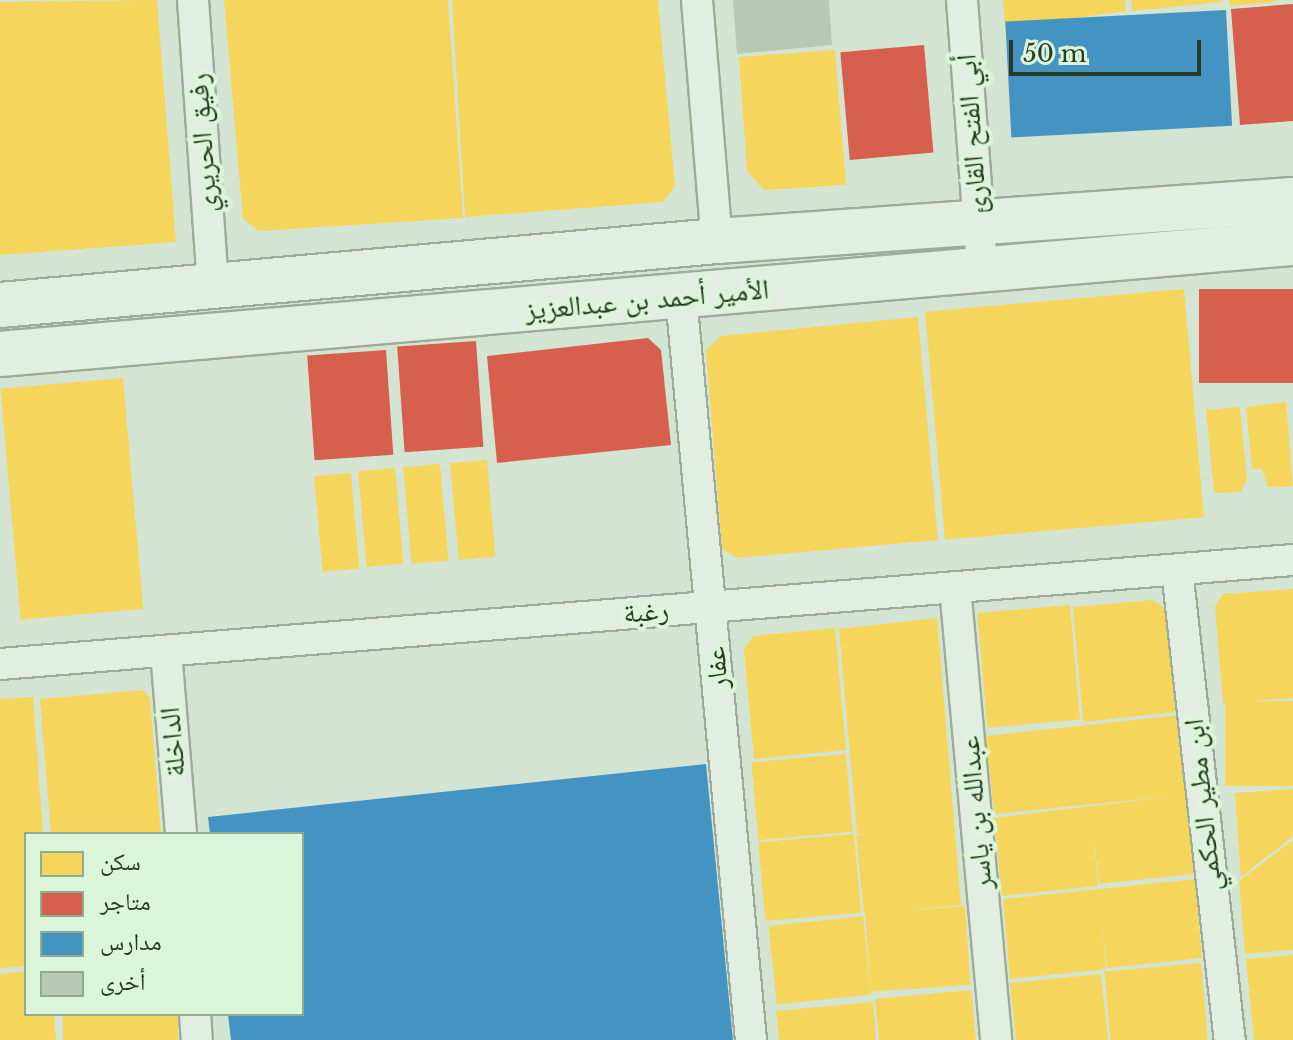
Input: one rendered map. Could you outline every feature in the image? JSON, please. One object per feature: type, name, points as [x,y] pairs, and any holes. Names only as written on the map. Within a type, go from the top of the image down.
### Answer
[{"type":"street","name":"رفيق الحريري","points":[[193,0],[213,287]]},
{"type":"street","points":[[697,0],[717,241]]},
{"type":"street","name":"أبي الفتح القارئ","points":[[962,0],[982,268]]},
{"type":"street","name":"الأمير أحمد بن عبدالعزيز","points":[[0,305],[717,241],[1293,200]]},
{"type":"street","name":"الأمير أحمد بن عبدالعزيز","points":[[0,354],[1293,243]]},
{"type":"street","name":"عفار","points":[[681,297],[751,1040]]},
{"type":"street","points":[[93,299],[99,345]]},
{"type":"street","name":"رغبة","points":[[0,664],[1293,560]]},
{"type":"street","name":"ابن مطير الحكمي","points":[[1177,570],[1230,1040]]},
{"type":"street","name":"عبدالله بن ياسر","points":[[955,587],[996,1040]]},
{"type":"street","name":"الداخلة","points":[[166,651],[181,832]]},
{"type":"street","points":[[195,1016],[197,1040]]},
{"type":"building: سكن","points":[[157,0],[176,242],[0,255],[0,2]]},
{"type":"building: سكن","points":[[224,0],[448,0],[463,218],[259,231],[243,219]]},
{"type":"building: سكن","points":[[452,0],[658,0],[675,186],[663,202],[465,217]]},
{"type":"building: سكن","points":[[1003,0],[1125,0],[1126,11],[1005,28]]},
{"type":"building: سكن","points":[[1131,0],[1222,0],[1222,2],[1132,11]]},
{"type":"building: سكن","points":[[1229,0],[1274,0],[1275,2],[1230,6]]},
{"type":"building: سكن","points":[[835,50],[846,185],[764,190],[747,171],[739,57]]},
{"type":"building: سكن","points":[[1184,289],[1204,517],[945,540],[925,312]]},
{"type":"building: سكن","points":[[918,317],[938,540],[737,558],[722,549],[706,350],[721,336]]},
{"type":"building: سكن","points":[[123,378],[143,609],[21,620],[0,389]]},
{"type":"building: سكن","points":[[1286,402],[1293,486],[1268,487],[1262,469],[1252,469],[1246,407]]},
{"type":"building: سكن","points":[[1240,407],[1247,480],[1241,492],[1214,493],[1206,410]]},
{"type":"building: سكن","points":[[487,460],[495,557],[459,560],[450,463]]},
{"type":"building: سكن","points":[[440,464],[448,561],[412,564],[403,467]]},
{"type":"building: سكن","points":[[395,468],[403,564],[367,567],[358,471]]},
{"type":"building: سكن","points":[[351,473],[359,569],[323,572],[314,476]]},
{"type":"building: سكن","points":[[1293,589],[1293,698],[1223,703],[1215,606],[1223,594]]},
{"type":"building: سكن","points":[[1152,600],[1169,611],[1175,712],[1083,722],[1073,607]]},
{"type":"building: سكن","points":[[1070,605],[1080,720],[987,728],[977,613]]},
{"type":"building: سكن","points":[[937,618],[961,905],[864,914],[856,835],[871,834],[857,834],[839,629]]},
{"type":"building: سكن","points":[[835,628],[846,750],[754,759],[744,649],[753,636]]},
{"type":"building: سكن","points":[[143,690],[150,698],[161,832],[51,832],[40,699]]},
{"type":"building: سكن","points":[[33,697],[43,832],[24,832],[24,966],[0,968],[0,699]]},
{"type":"building: سكن","points":[[1225,701],[1293,701],[1293,786],[1225,786]]},
{"type":"building: سكن","points":[[1180,715],[1194,874],[1099,884],[1093,830],[1098,886],[1002,896],[994,818],[1176,796],[994,814],[986,736]]},
{"type":"building: سكن","points":[[846,754],[853,832],[758,840],[751,762]]},
{"type":"building: سكن","points":[[1293,789],[1293,836],[1241,877],[1235,793]]},
{"type":"building: سكن","points":[[854,834],[861,913],[765,921],[758,842]]},
{"type":"building: سكن","points":[[1293,840],[1293,950],[1245,954],[1239,881]]},
{"type":"building: سكن","points":[[1195,879],[1202,958],[1107,968],[1102,927],[1106,969],[1010,979],[1003,899]]},
{"type":"building: سكن","points":[[965,906],[971,985],[871,992],[865,913]]},
{"type":"building: سكن","points":[[863,916],[871,995],[777,1004],[769,926]]},
{"type":"building: سكن","points":[[1293,955],[1293,1040],[1254,1040],[1246,959]]},
{"type":"building: سكن","points":[[1201,963],[1208,1040],[1110,1040],[1104,971]]},
{"type":"building: سكن","points":[[24,971],[24,1016],[54,1016],[56,1040],[0,1040],[0,974]]},
{"type":"building: سكن","points":[[1101,974],[1108,1040],[1016,1040],[1010,983]]},
{"type":"building: سكن","points":[[971,990],[976,1040],[879,1040],[875,999]]},
{"type":"building: سكن","points":[[873,1002],[876,1040],[779,1040],[776,1011]]},
{"type":"building: سكن","points":[[63,1016],[178,1016],[178,1040],[63,1040]]},
{"type":"building: متاجر","points":[[1293,4],[1293,121],[1240,125],[1231,9]]},
{"type":"building: متاجر","points":[[924,45],[933,153],[850,160],[840,52]]},
{"type":"building: متاجر","points":[[1199,289],[1293,289],[1293,383],[1199,383]]},
{"type":"building: متاجر","points":[[648,338],[661,350],[671,445],[497,463],[487,356]]},
{"type":"building: متاجر","points":[[476,341],[483,447],[405,452],[397,347]]},
{"type":"building: متاجر","points":[[386,350],[393,455],[315,460],[307,356]]},
{"type":"building: مدارس","points":[[1226,10],[1232,126],[1011,137],[1005,22]]},
{"type":"building: مدارس","points":[[706,764],[733,1040],[231,1040],[228,1016],[304,1016],[304,832],[210,832],[208,817]]},
{"type":"building: أخرى","points":[[733,0],[829,0],[832,45],[737,54]]}]
